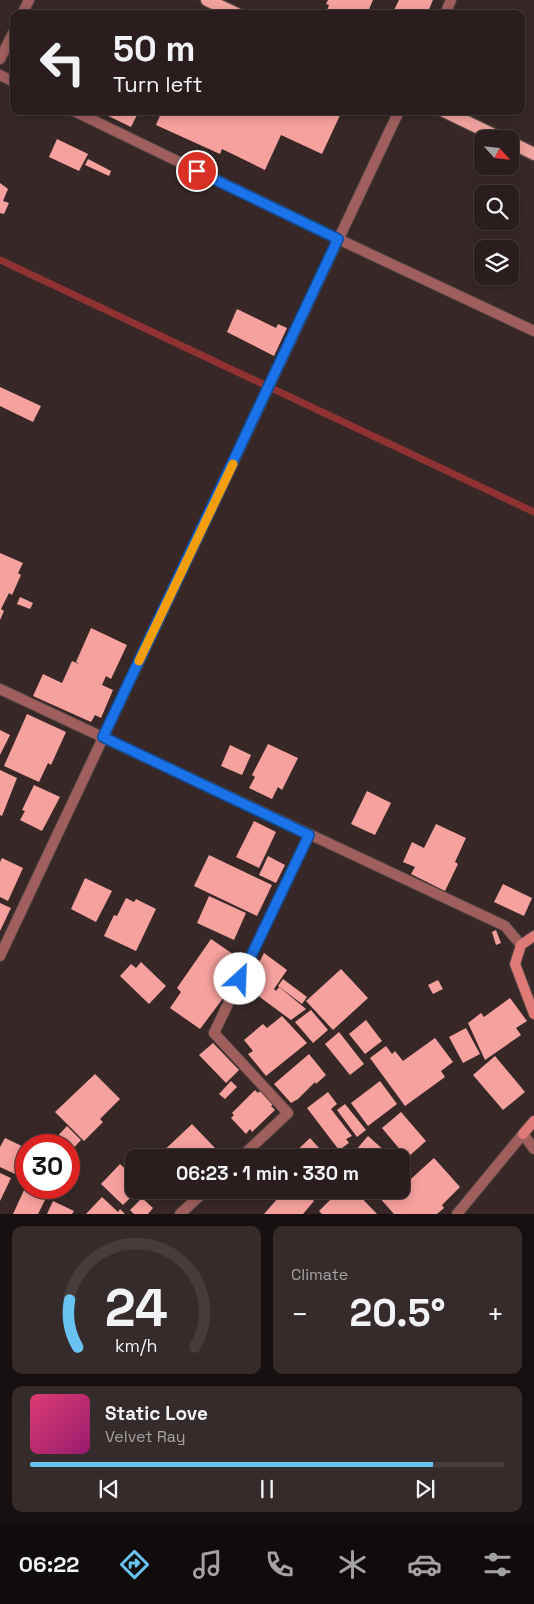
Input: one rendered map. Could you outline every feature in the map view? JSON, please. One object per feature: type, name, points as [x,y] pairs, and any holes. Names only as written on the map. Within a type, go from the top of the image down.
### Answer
[{"type":"main road","points":[[207,0],[228,10]]},
{"type":"main road","points":[[452,115],[483,130]]},
{"type":"main road","points":[[519,146],[534,154]]},
{"type":"street","points":[[0,59],[10,39]]},
{"type":"street","points":[[82,115],[338,239],[534,331]]},
{"type":"street","points":[[0,956],[397,115]]},
{"type":"street","points":[[0,689],[505,926],[521,945]]},
{"type":"street","points":[[250,1149],[288,1113],[214,1034],[309,835]]},
{"type":"street","points":[[534,936],[521,945],[515,964],[534,1014]]},
{"type":"street","points":[[457,1214],[534,1121]]},
{"type":"street","points":[[522,1134],[534,1149]]},
{"type":"street","points":[[180,1214],[196,1199]]},
{"type":"building","points":[[328,0],[373,0],[369,10],[327,10],[329,5],[326,4]]},
{"type":"building","points":[[399,0],[433,0],[429,10],[394,10]]},
{"type":"building","points":[[106,115],[137,115],[131,127]]},
{"type":"building","points":[[160,115],[340,115],[322,154],[281,135],[265,170],[222,149],[220,154],[156,125]]},
{"type":"building","points":[[57,139],[88,154],[79,171],[49,157]]},
{"type":"building","points":[[88,159],[111,171],[109,176],[85,165]]},
{"type":"building","points":[[0,183],[8,189],[3,201],[9,203],[4,214],[0,213]]},
{"type":"building","points":[[237,309],[276,328],[278,324],[287,328],[274,356],[227,332]]},
{"type":"building","points":[[0,387],[41,406],[33,422],[0,406]]},
{"type":"building","points":[[0,553],[23,563],[18,573],[21,575],[12,595],[9,593],[1,609],[4,611],[0,620]]},
{"type":"building","points":[[20,597],[33,603],[30,609],[17,604]]},
{"type":"building","points":[[91,628],[127,645],[111,679],[106,676],[102,685],[113,690],[101,718],[95,715],[91,722],[33,696],[43,674],[62,683],[72,661],[81,665],[76,662]]},
{"type":"building","points":[[27,714],[66,732],[51,765],[48,763],[39,782],[4,766]]},
{"type":"building","points":[[0,730],[10,735],[0,755]]},
{"type":"building","points":[[268,744],[298,758],[282,790],[278,787],[272,799],[249,788],[255,777],[252,775]]},
{"type":"building","points":[[230,745],[251,755],[242,775],[221,766]]},
{"type":"building","points":[[0,770],[17,778],[2,816],[0,815]]},
{"type":"building","points":[[34,785],[60,797],[42,831],[20,820],[25,811],[22,810]]},
{"type":"building","points":[[367,791],[391,803],[375,835],[351,824]]},
{"type":"building","points":[[254,821],[276,832],[259,868],[236,857]]},
{"type":"building","points":[[436,824],[466,838],[455,862],[458,864],[445,891],[411,874],[415,867],[403,862],[412,842],[424,848]]},
{"type":"building","points":[[209,855],[272,885],[257,916],[194,886]]},
{"type":"building","points":[[268,856],[285,865],[276,883],[259,875]]},
{"type":"building","points":[[2,858],[23,868],[8,901],[0,897],[0,862]]},
{"type":"building","points":[[85,878],[112,891],[96,922],[71,909]]},
{"type":"building","points":[[503,884],[532,898],[524,916],[494,902]]},
{"type":"building","points":[[209,896],[246,913],[234,940],[197,923]]},
{"type":"building","points":[[126,898],[134,902],[136,899],[156,909],[136,951],[104,936],[114,915],[117,916]]},
{"type":"building","points":[[0,903],[11,908],[0,931]]},
{"type":"building","points":[[496,930],[501,943],[496,945],[492,932]]},
{"type":"building","points":[[211,939],[243,961],[226,987],[230,989],[200,1029],[170,1008],[181,992],[177,988]]},
{"type":"building","points":[[264,953],[287,970],[274,989],[276,991],[279,987],[306,1009],[291,1020],[246,987]]},
{"type":"building","points":[[141,962],[166,986],[149,1004],[120,976],[131,964],[136,968]]},
{"type":"building","points":[[341,969],[368,998],[333,1030],[306,1001]]},
{"type":"building","points":[[283,979],[307,997],[302,1004],[278,986]]},
{"type":"building","points":[[438,980],[443,989],[433,994],[428,985]]},
{"type":"building","points":[[510,998],[527,1021],[516,1028],[521,1035],[485,1060],[468,1023],[481,1013],[484,1017]]},
{"type":"building","points":[[311,1010],[328,1030],[313,1043],[295,1022]]},
{"type":"building","points":[[282,1016],[307,1043],[266,1076],[248,1054],[253,1051],[244,1040],[263,1024],[267,1028]]},
{"type":"building","points":[[366,1020],[382,1041],[365,1054],[349,1034]]},
{"type":"building","points":[[466,1028],[480,1054],[463,1063],[449,1037]]},
{"type":"building","points":[[339,1032],[364,1064],[350,1075],[325,1044]]},
{"type":"building","points":[[435,1038],[453,1062],[441,1071],[445,1077],[405,1106],[370,1058],[386,1046],[392,1054],[395,1051],[403,1061]]},
{"type":"building","points":[[213,1043],[239,1070],[226,1083],[199,1055]]},
{"type":"building","points":[[309,1054],[326,1075],[291,1103],[274,1084]]},
{"type":"building","points":[[495,1056],[525,1092],[503,1110],[473,1075]]},
{"type":"building","points":[[95,1074],[120,1099],[100,1119],[103,1122],[84,1141],[80,1134],[77,1134],[55,1112]]},
{"type":"building","points":[[231,1081],[237,1087],[225,1099],[219,1094]]},
{"type":"building","points":[[380,1081],[397,1104],[368,1126],[351,1103]]},
{"type":"building","points":[[255,1090],[258,1093],[261,1090],[275,1103],[271,1106],[275,1110],[252,1132],[250,1129],[246,1134],[231,1118],[234,1115],[232,1113]]},
{"type":"building","points":[[328,1092],[337,1104],[331,1109],[352,1136],[346,1139],[349,1143],[338,1149],[307,1108]]},
{"type":"building","points":[[345,1104],[366,1130],[357,1137],[337,1110]]},
{"type":"building","points":[[401,1112],[426,1141],[410,1155],[410,1149],[400,1149],[382,1128]]},
{"type":"building","points":[[192,1124],[215,1148],[214,1149],[166,1149]]},
{"type":"building","points":[[67,1126],[75,1134],[60,1134]]},
{"type":"building","points":[[368,1136],[383,1149],[357,1149]]},
{"type":"building","points":[[5,1138],[15,1143],[15,1174],[0,1167],[0,1147]]},
{"type":"building","points":[[310,1138],[320,1149],[298,1149]]},
{"type":"building","points":[[434,1158],[460,1187],[442,1205],[444,1208],[437,1214],[394,1214],[381,1199],[410,1199],[410,1180]]},
{"type":"building","points":[[120,1164],[125,1169],[125,1199],[129,1199],[123,1205],[101,1184]]},
{"type":"building","points":[[0,1173],[11,1178],[0,1201]]},
{"type":"building","points":[[102,1197],[118,1212],[120,1209],[125,1214],[86,1214]]},
{"type":"building","points":[[20,1199],[46,1199],[38,1214],[13,1214]]},
{"type":"building","points":[[141,1199],[153,1208],[148,1214],[134,1214],[130,1210]]},
{"type":"building","points":[[277,1199],[312,1199],[314,1201],[303,1214],[264,1214]]},
{"type":"building","points":[[331,1199],[363,1199],[377,1214],[322,1214],[319,1211]]},
{"type":"building","points":[[53,1201],[74,1211],[72,1214],[47,1214]]},
{"type":"waterway","points":[[0,260],[534,512]]},
{"type":"slow traffic","points":[[139,661],[233,464]]},
{"type":"route","points":[[197,171],[338,239],[103,737],[309,835],[240,979]]}]
